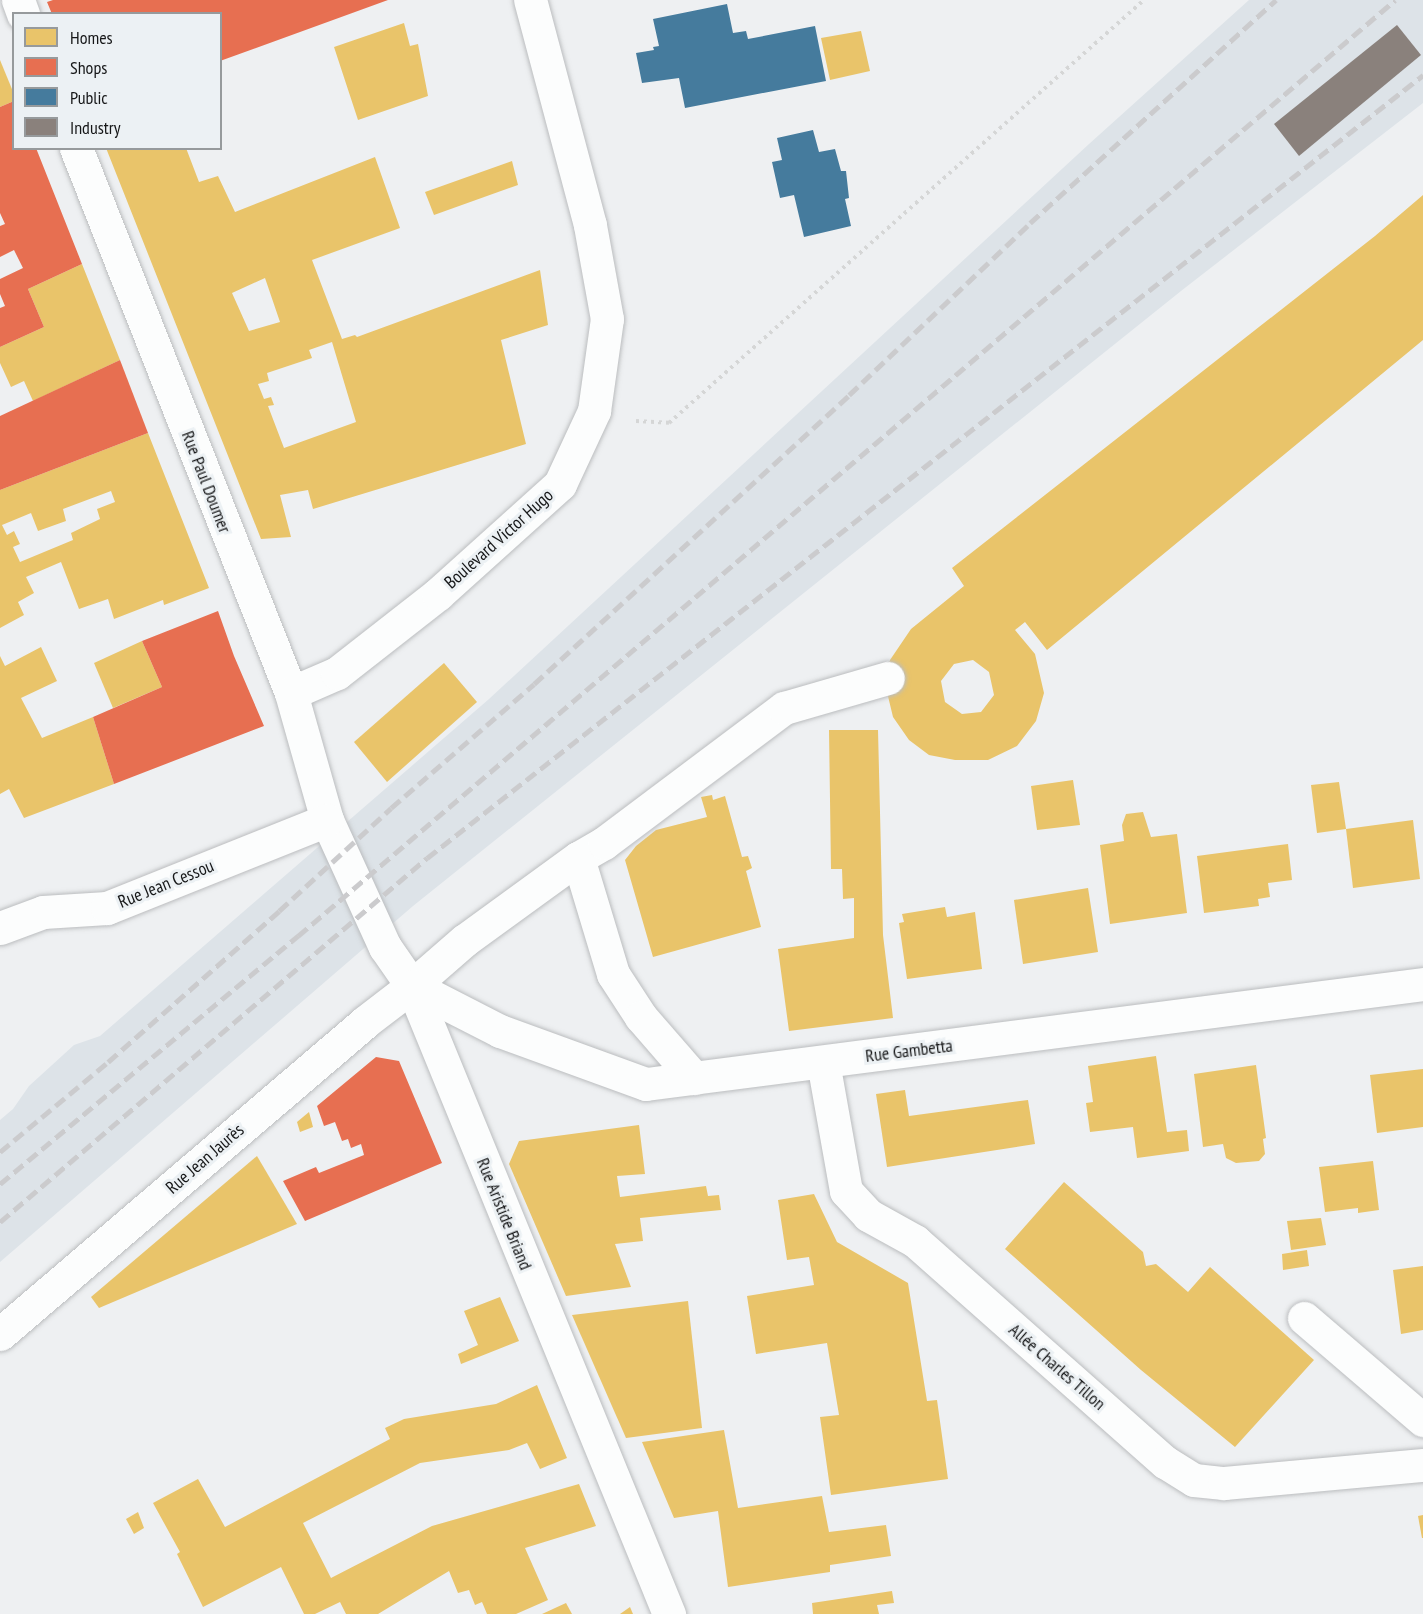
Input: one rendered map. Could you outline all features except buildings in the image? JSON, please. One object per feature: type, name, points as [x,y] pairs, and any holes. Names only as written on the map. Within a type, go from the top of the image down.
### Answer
[{"type":"street","name":"Boulevard Victor Hugo","points":[[291,693],[337,673],[347,666],[438,594],[560,484],[591,418],[607,319],[590,225],[530,0]]},
{"type":"street","name":"Rue Paul Doumer","points":[[77,150],[291,693],[327,820]]},
{"type":"street","name":"Rue Jean Jaurès","points":[[0,1335],[365,1022],[412,986],[465,940],[578,858],[604,843],[784,708],[888,678]]},
{"type":"street","name":"Rue Jean Cessou","points":[[0,928],[43,912],[107,908],[327,820]]},
{"type":"street","name":"Rue Aristide Briand","points":[[327,820],[385,947],[412,986],[669,1614]]},
{"type":"street","points":[[578,858],[613,974],[641,1017],[694,1078]]},
{"type":"street","name":"Rue Gambetta","points":[[412,986],[500,1030],[646,1084],[1423,984]]},
{"type":"street","name":"Allée Charles Tillon","points":[[823,1062],[846,1191],[868,1215],[915,1241],[1165,1462],[1194,1480],[1224,1483],[1423,1465]]},
{"type":"street","points":[[1304,1318],[1423,1420]]},
{"type":"path","points":[[591,418],[669,423],[1144,0]]},
{"type":"shaded area","points":[[1249,0],[1423,0],[1423,103],[1181,291],[413,906],[0,1262],[0,1120],[13,1109],[29,1086],[74,1045],[100,1036],[489,699],[1089,144]]},
{"type":"railway","points":[[0,1152],[108,1062],[279,911],[391,808],[534,684],[849,395],[1030,223],[1276,0]]},
{"type":"railway","points":[[0,1184],[298,936],[1395,0]]},
{"type":"railway","points":[[0,1222],[427,858],[1423,75]]}]
